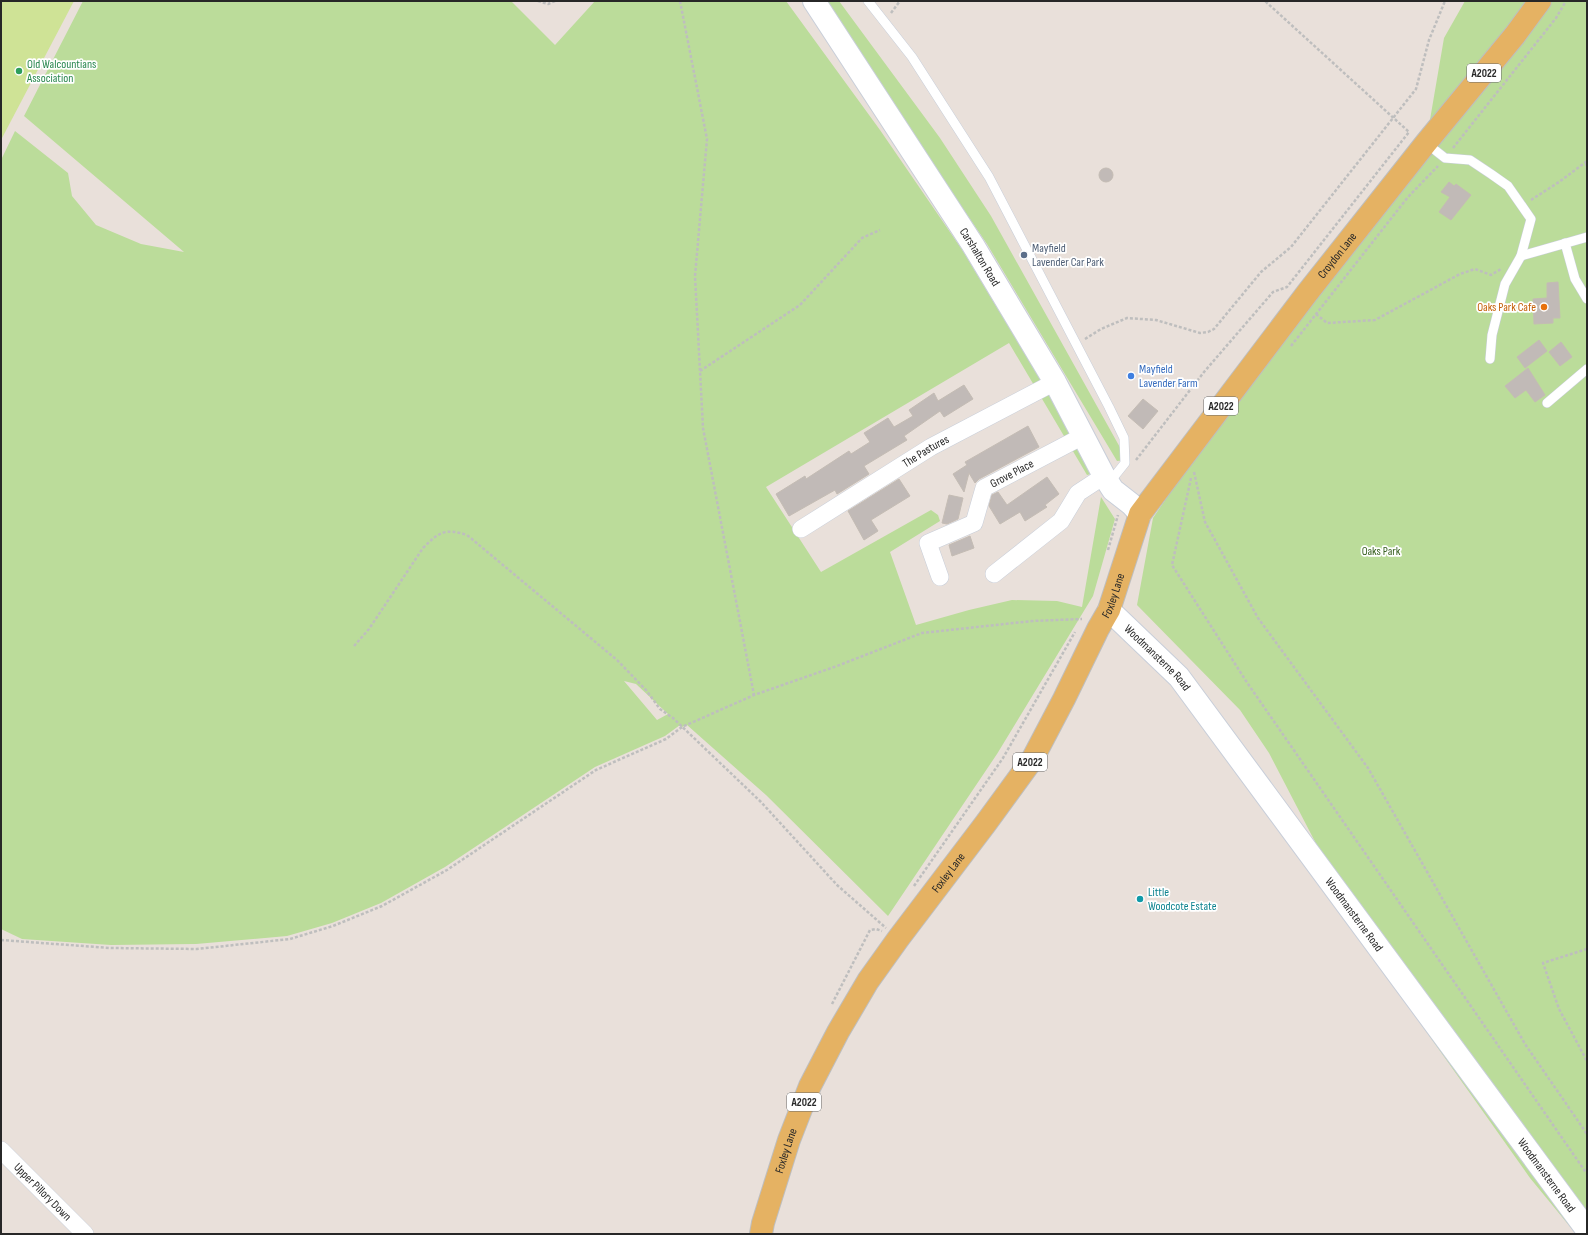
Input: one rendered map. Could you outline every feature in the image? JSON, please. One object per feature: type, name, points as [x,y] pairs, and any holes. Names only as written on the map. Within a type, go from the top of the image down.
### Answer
[{"type":"main road","name":"Carshalton Road","points":[[814,1],[973,245],[1055,382],[1109,483],[1140,514]]},
{"type":"main road","name":"Croydon Lane","points":[[1140,514],[1295,309],[1426,143],[1516,36],[1540,1]]},
{"type":"main road","name":"Foxley Lane","points":[[761,1234],[789,1140],[810,1086],[842,1025],[868,980],[1032,760],[1109,610],[1140,514]]},
{"type":"main road","name":"Woodmansterne Road","points":[[1109,610],[1179,677],[1587,1230]]},
{"type":"street","name":"The Pastures","points":[[801,529],[931,447],[1055,382]]},
{"type":"street","name":"Grove Place","points":[[940,577],[928,543],[974,523],[984,488],[1084,436]]},
{"type":"street","points":[[994,574],[1061,521],[1078,493],[1109,483]]},
{"type":"street","name":"Upper Pillory Down","points":[[1,1150],[85,1234]]},
{"type":"lane","points":[[868,1],[912,57],[989,177],[1124,438],[1126,463],[1109,483]]},
{"type":"lane","points":[[1426,143],[1445,158],[1470,160],[1486,170],[1508,186],[1531,219],[1521,256],[1505,284],[1492,335],[1490,359]]},
{"type":"lane","points":[[1521,256],[1587,237]]},
{"type":"lane","points":[[1565,244],[1575,279],[1587,300]]},
{"type":"lane","points":[[1547,403],[1587,369]]},
{"type":"path","points":[[538,1],[548,4],[555,1]]},
{"type":"path","points":[[680,1],[707,139],[695,276],[703,428],[754,695]]},
{"type":"path","points":[[885,22],[900,1]]},
{"type":"path","points":[[1134,463],[1204,372],[1273,292],[1287,287],[1409,132],[1265,1]]},
{"type":"path","points":[[1077,345],[1101,329],[1127,318],[1156,320],[1200,333],[1208,332],[1214,329],[1261,272],[1291,247],[1416,89],[1429,40],[1445,1]]},
{"type":"path","points":[[1522,205],[1559,182],[1586,162],[1587,170]]},
{"type":"path","points":[[700,371],[800,305],[862,238],[880,230]]},
{"type":"path","points":[[1287,351],[1317,314],[1327,323],[1375,320],[1460,274],[1475,269],[1491,275],[1521,256]]},
{"type":"path","points":[[1587,1134],[1525,1044],[1368,768],[1258,618],[1205,522],[1193,467],[1172,565],[1246,681],[1587,1174]]},
{"type":"path","points":[[1107,554],[1118,514],[1110,497],[1109,483]]},
{"type":"path","points":[[354,646],[369,629],[423,548],[434,537],[443,532],[455,531],[467,535],[617,660],[646,690],[660,709],[673,718],[761,802],[837,885],[898,939]]},
{"type":"path","points":[[1,940],[110,948],[197,949],[290,939],[333,926],[382,906],[447,870],[596,770],[666,739],[682,727],[754,695],[837,666],[922,633],[1032,621],[1082,619],[1085,613]]},
{"type":"path","points":[[1587,949],[1543,963],[1559,1009],[1587,1061]]},
{"type":"green space","name":"Old Walcountians Association","points":[[1,1],[74,1],[1,140]]},
{"type":"green space","points":[[83,1],[511,1],[555,45],[595,1],[786,1],[880,130],[963,251],[999,311],[1021,336],[1016,339],[1098,472],[1087,475],[1009,343],[766,487],[821,572],[931,510],[938,515],[940,521],[890,552],[916,625],[1012,600],[1057,601],[1082,607],[1101,497],[1115,519],[1093,596],[997,754],[888,916],[766,795],[687,725],[682,727],[680,725],[665,736],[595,767],[445,867],[381,903],[332,923],[287,936],[196,944],[111,945],[22,939],[1,929],[1,160],[15,131],[68,173],[72,196],[96,225],[141,244],[184,252],[24,116]],"holes":[[[624,681],[636,684],[668,714],[657,720]]]},
{"type":"green space","points":[[821,1],[839,1],[940,138],[991,216],[1127,460],[1117,461],[987,244]]},
{"type":"green space","name":"Oaks Park","points":[[1465,1],[1587,1],[1587,1234],[1576,1234],[1530,1178],[1379,965],[1269,753],[1240,710],[1137,605],[1153,518],[1295,309],[1426,143],[1444,38]]},
{"type":"building","points":[[1106,168],[1111,170],[1113,175],[1111,180],[1106,182],[1101,180],[1099,175],[1101,170]]},
{"type":"building","points":[[1449,182],[1454,186],[1456,184],[1471,195],[1451,220],[1439,212],[1450,197],[1441,192]]},
{"type":"building","points":[[1558,282],[1560,318],[1553,318],[1553,323],[1534,324],[1533,299],[1547,298],[1547,283]]},
{"type":"building","points":[[1539,340],[1547,351],[1525,368],[1517,357]]},
{"type":"building","points":[[1561,342],[1572,357],[1560,366],[1549,352]]},
{"type":"building","points":[[1528,368],[1545,395],[1535,402],[1526,390],[1515,398],[1505,386]]},
{"type":"building","points":[[964,385],[973,399],[944,417],[940,411],[904,436],[907,440],[864,466],[869,474],[837,494],[835,490],[789,516],[776,494],[805,476],[806,479],[849,451],[851,454],[870,442],[864,433],[888,418],[894,427],[913,416],[909,410],[934,393],[938,401]]},
{"type":"building","points":[[1143,399],[1158,411],[1143,429],[1128,416]]},
{"type":"building","points":[[1028,426],[1039,447],[979,479],[975,483],[969,473],[964,492],[953,474],[967,465],[965,462]]},
{"type":"building","points":[[1047,477],[1059,494],[1045,505],[1047,507],[1025,521],[1020,512],[1000,524],[989,506],[992,495],[998,492],[1007,505]]},
{"type":"building","points":[[899,479],[910,496],[871,520],[878,531],[864,540],[848,511]]},
{"type":"building","points":[[949,495],[963,498],[958,519],[947,524],[942,523]]},
{"type":"building","points":[[970,536],[974,548],[952,556],[949,545]]},
{"type":"place","name":"Old Walcountians Association","points":[[19,71]]},
{"type":"place","name":"Mayfield Lavender Car Park","points":[[1024,255]]},
{"type":"place","name":"Oaks Park Cafe","points":[[1544,307]]},
{"type":"place","name":"Mayfield Lavender Farm","points":[[1131,376]]},
{"type":"place","name":"Little Woodcote Estate","points":[[1140,899]]}]
